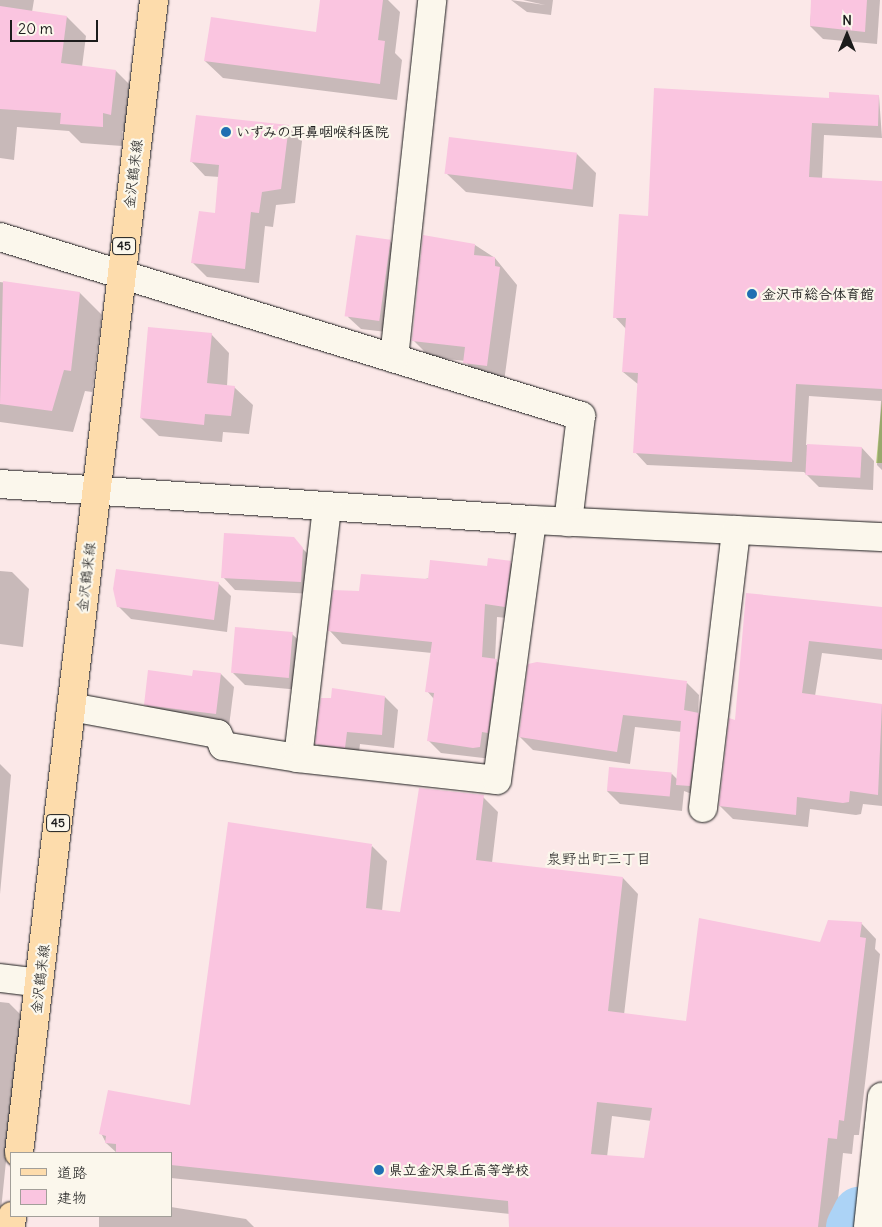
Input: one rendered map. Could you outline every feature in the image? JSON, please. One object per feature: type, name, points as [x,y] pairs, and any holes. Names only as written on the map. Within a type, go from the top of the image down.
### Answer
[{"type":"main road","name":"金沢鶴来線","points":[[19,1152],[120,272],[154,0]]},
{"type":"street","points":[[394,358],[432,0]]},
{"type":"street","points":[[0,237],[120,272],[580,416],[568,522]]},
{"type":"street","points":[[0,484],[96,493],[532,520],[882,537]]},
{"type":"street","points":[[298,758],[327,507]]},
{"type":"street","points":[[71,707],[218,734],[222,746],[298,758],[496,780],[532,520]]},
{"type":"street","points":[[703,808],[736,530]]},
{"type":"street","points":[[0,978],[39,983]]},
{"type":"street","points":[[868,1227],[879,1158],[882,1097]]},
{"type":"green space","points":[[882,400],[882,463],[876,463]]},
{"type":"building","points":[[320,0],[383,0],[378,40],[385,41],[380,84],[204,61],[211,17],[316,32]]},
{"type":"building","points":[[811,0],[867,0],[865,32],[810,26]]},
{"type":"building","points":[[0,6],[67,16],[61,63],[116,70],[111,115],[103,113],[103,127],[60,124],[61,113],[0,109]]},
{"type":"building","name":"金沢市総合体育館","points":[[654,88],[829,98],[829,92],[879,95],[878,126],[812,123],[809,177],[882,181],[882,389],[796,384],[792,462],[633,453],[638,373],[622,372],[626,318],[613,318],[619,214],[648,216]]},
{"type":"building","points":[[196,115],[289,125],[281,189],[262,192],[259,213],[251,212],[245,269],[191,263],[199,211],[215,213],[219,165],[190,162]]},
{"type":"building","points":[[449,137],[577,153],[573,189],[444,174]]},
{"type":"building","points":[[356,235],[391,240],[379,321],[345,316]]},
{"type":"building","points":[[423,235],[475,244],[474,255],[495,257],[495,266],[500,267],[487,366],[463,363],[465,347],[412,341]]},
{"type":"building","points":[[3,281],[80,292],[71,371],[64,370],[52,411],[0,404]]},
{"type":"building","points":[[148,327],[212,333],[207,383],[235,386],[231,416],[205,414],[204,425],[140,418]]},
{"type":"building","points":[[807,444],[862,447],[860,478],[805,475]]},
{"type":"building","points":[[224,533],[294,537],[303,548],[301,582],[221,578]]},
{"type":"building","points":[[488,558],[511,561],[505,607],[485,604],[482,657],[497,659],[488,733],[482,732],[480,747],[473,748],[427,741],[434,693],[425,692],[432,642],[328,631],[333,590],[359,591],[361,574],[428,579],[430,560],[487,566]]},
{"type":"building","points":[[116,569],[219,582],[214,620],[117,607],[113,589]]},
{"type":"building","points":[[746,593],[882,607],[882,649],[809,641],[802,693],[882,704],[878,795],[850,791],[849,802],[843,803],[797,797],[796,815],[719,806],[729,718],[735,720]]},
{"type":"building","points":[[235,627],[293,632],[289,678],[231,673]]},
{"type":"building","points":[[537,662],[687,681],[684,710],[699,713],[690,786],[676,785],[681,721],[623,715],[617,752],[519,737],[528,664]]},
{"type":"building","points":[[148,670],[192,676],[193,670],[221,673],[216,714],[144,705]]},
{"type":"building","points":[[332,688],[385,696],[382,735],[347,732],[345,748],[315,744],[321,698],[331,698]]},
{"type":"building","points":[[609,767],[672,772],[670,796],[607,791]]},
{"type":"building","points":[[419,788],[484,795],[476,860],[623,877],[608,1011],[686,1021],[699,918],[820,942],[828,920],[862,922],[860,937],[866,938],[844,1121],[839,1120],[837,1139],[828,1138],[818,1227],[509,1227],[508,1201],[172,1165],[172,1152],[116,1152],[116,1144],[105,1143],[106,1136],[99,1134],[108,1090],[190,1105],[228,822],[372,844],[366,908],[400,912]],"holes":[[[597,1102],[652,1108],[644,1158],[591,1154]]]},
{"type":"waterway","points":[[852,1227],[859,1213]]},
{"type":"place","name":"いずみの耳鼻咽喉科医院","points":[[226,132]]},
{"type":"place","name":"金沢市総合体育館","points":[[752,294]]},
{"type":"place","name":"県立金沢泉丘高等学校","points":[[379,1170]]},
{"type":"district","name":"泉野出町三丁目","points":[[599,859]]}]
